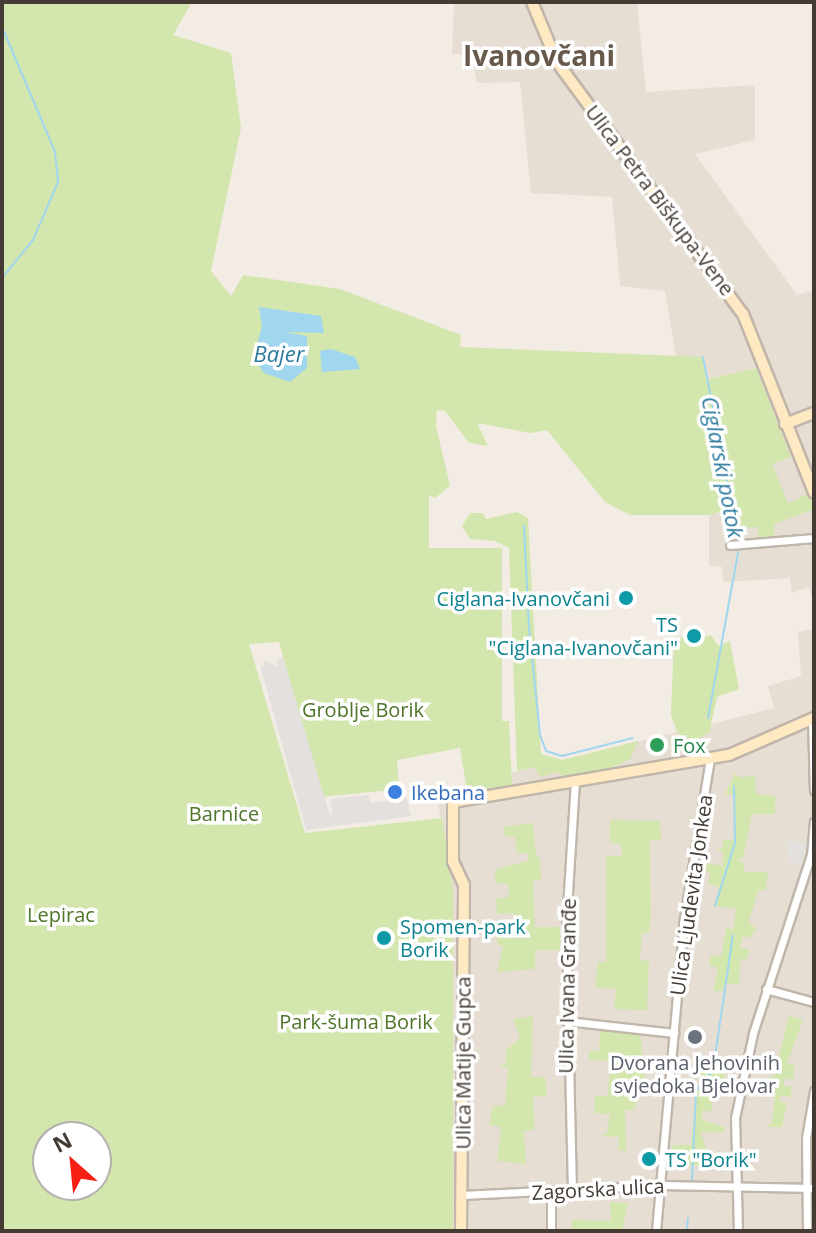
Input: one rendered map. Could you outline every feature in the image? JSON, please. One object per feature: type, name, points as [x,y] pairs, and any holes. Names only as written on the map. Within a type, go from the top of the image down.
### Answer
[{"type":"street","name":"Ulica Petra Biškupa-Vene","points":[[532,2],[557,62],[726,285],[814,492]]},
{"type":"street","points":[[785,424],[814,413]]},
{"type":"street","points":[[730,545],[814,538]]},
{"type":"street","points":[[575,779],[734,754],[813,719],[814,790]]},
{"type":"street","name":"Ulica Ljudevita Jonkea","points":[[656,1231],[684,919],[710,758]]},
{"type":"street","name":"Ulica Matije Gupca","points":[[461,1231],[464,885],[453,861],[453,802],[575,779]]},
{"type":"street","name":"Ulica Ivana Granđe","points":[[572,1192],[566,1021],[575,779]]},
{"type":"street","points":[[738,1231],[735,1118],[766,989],[811,855],[814,822]]},
{"type":"street","points":[[766,989],[814,1002]]},
{"type":"street","points":[[566,1021],[674,1033]]},
{"type":"street","points":[[807,1231],[814,1091]]},
{"type":"street","name":"Zagorska ulica","points":[[462,1195],[572,1192],[661,1185],[810,1187]]},
{"type":"street","points":[[551,1193],[551,1231]]},
{"type":"shaded area","points":[[454,2],[637,2],[646,92],[755,85],[755,140],[695,154],[797,295],[814,290],[814,605],[809,587],[792,593],[790,578],[723,582],[722,567],[709,565],[709,515],[735,507],[771,408],[756,368],[708,379],[703,357],[676,357],[665,291],[620,286],[612,197],[531,193],[520,82],[477,83],[472,57],[452,53]]},
{"type":"shaded area","points":[[814,629],[814,1231],[453,1231],[453,890],[436,791],[677,732],[689,743],[708,725],[774,708],[768,686],[801,676],[798,632]]},
{"type":"shaded area","points":[[283,657],[329,813],[333,813],[330,799],[368,795],[371,803],[406,797],[411,816],[306,830],[260,665],[265,666],[263,660],[278,667],[277,660]]},
{"type":"shaded area","points":[[787,841],[809,843],[803,868],[788,860]]},
{"type":"green space","points":[[2,2],[192,2],[173,35],[231,53],[241,128],[211,271],[231,296],[243,275],[340,289],[461,335],[460,347],[703,357],[708,379],[756,368],[791,457],[772,464],[788,503],[814,491],[814,509],[774,524],[775,544],[758,546],[758,527],[736,528],[730,509],[709,515],[630,515],[605,502],[547,430],[530,433],[477,423],[488,446],[469,443],[445,411],[437,410],[436,426],[450,486],[435,498],[429,495],[429,548],[502,548],[502,721],[509,721],[512,785],[467,791],[460,748],[397,760],[399,789],[323,797],[279,642],[249,644],[305,833],[442,818],[453,890],[453,1231],[2,1231]]},
{"type":"green space","points":[[517,512],[528,518],[541,754],[562,760],[638,741],[630,759],[613,767],[564,777],[558,772],[540,777],[534,767],[517,771],[509,548],[495,541],[470,539],[462,526],[470,513],[483,513],[486,519]]},
{"type":"green space","points":[[712,636],[718,646],[730,641],[739,689],[717,697],[709,733],[689,743],[677,732],[671,715],[674,637]]},
{"type":"green space","points":[[735,773],[740,778],[755,775],[756,794],[775,796],[775,814],[752,814],[743,859],[736,859],[744,864],[744,872],[768,872],[766,890],[758,890],[749,922],[757,929],[750,938],[743,936],[740,947],[749,950],[747,959],[740,959],[739,985],[726,983],[724,991],[713,991],[718,968],[709,965],[711,955],[721,957],[726,928],[733,929],[736,909],[715,906],[719,887],[708,884],[710,872],[699,870],[702,862],[722,866],[723,853],[717,848],[723,848],[723,840],[734,840],[734,795],[725,794]]},
{"type":"green space","points":[[610,820],[660,821],[661,840],[650,840],[651,916],[649,933],[642,933],[640,960],[649,961],[647,1010],[614,1009],[616,989],[595,987],[598,962],[606,962],[606,856],[622,856],[621,844],[610,843]]},
{"type":"green space","points":[[533,823],[541,880],[533,881],[535,927],[560,927],[561,950],[535,950],[535,969],[497,972],[503,946],[498,945],[495,924],[515,923],[514,913],[497,914],[496,899],[509,897],[508,884],[495,883],[495,870],[529,860],[528,853],[517,854],[515,837],[505,836],[503,827]]},
{"type":"green space","points":[[533,1016],[531,1077],[545,1077],[547,1096],[533,1097],[535,1129],[524,1131],[526,1164],[497,1161],[501,1127],[489,1125],[493,1106],[505,1105],[508,1067],[499,1067],[506,1062],[506,1050],[520,1038],[513,1019]]},
{"type":"green space","points":[[789,1016],[803,1020],[787,1063],[795,1066],[793,1080],[784,1078],[784,1086],[792,1087],[790,1097],[780,1095],[780,1102],[787,1103],[782,1127],[765,1127],[772,1123],[775,1094],[775,1086],[767,1086],[768,1077],[774,1077]]},
{"type":"green space","points":[[600,1031],[639,1033],[641,1041],[646,1096],[636,1096],[635,1110],[625,1110],[626,1151],[619,1150],[619,1137],[601,1136],[607,1133],[610,1114],[594,1113],[595,1096],[608,1096],[610,1061],[589,1060],[589,1051],[599,1051]]},
{"type":"green space","points":[[702,1059],[725,1074],[723,1093],[711,1092],[712,1111],[702,1111],[702,1120],[724,1127],[724,1132],[701,1132],[710,1164],[684,1167],[684,1156],[670,1156],[672,1145],[691,1145],[696,1091],[705,1079],[698,1078]]},
{"type":"green space","points":[[610,1202],[628,1203],[622,1231],[572,1231],[571,1220],[611,1221]]},
{"type":"water","name":"Bajer","points":[[259,307],[321,316],[324,333],[285,332],[307,336],[307,368],[290,382],[264,373],[253,358],[262,327]]},
{"type":"water","points":[[331,349],[355,357],[360,369],[322,372],[320,351]]},
{"type":"waterway","points":[[2,8],[4,2]]},
{"type":"waterway","points":[[2,27],[55,152],[58,182],[33,240],[2,278]]},
{"type":"waterway","name":"Ciglarski potok","points":[[703,357],[739,542]]},
{"type":"waterway","points":[[524,526],[529,627],[540,735],[546,751],[562,756],[633,738]]},
{"type":"waterway","name":"Ciglarski potok","points":[[708,718],[739,548]]},
{"type":"waterway","name":"Ciglarski potok","points":[[715,906],[735,843],[734,786]]},
{"type":"waterway","name":"Ciglarski potok","points":[[692,1180],[696,1091],[713,1070],[733,935]]},
{"type":"waterway","points":[[2,1102],[2,1126]]},
{"type":"waterway","name":"Ciglarski potok","points":[[687,1231],[688,1218]]},
{"type":"place","name":"Ciglana-Ivanovčani","points":[[626,598]]},
{"type":"place","name":"TS \"Ciglana-Ivanovčani\"","points":[[694,636]]},
{"type":"place","name":"Fox","points":[[657,745]]},
{"type":"place","name":"Ikebana","points":[[395,792]]},
{"type":"place","name":"Spomen-park Borik","points":[[384,938]]},
{"type":"place","name":"Dvorana Jehovinih svjedoka Bjelovar","points":[[695,1037]]},
{"type":"place","name":"TS \"Borik\"","points":[[649,1159]]},
{"type":"district","name":"Ivanovčani","points":[[539,55]]},
{"type":"park label","name":"Groblje Borik","points":[[363,709]]},
{"type":"park label","name":"Barnice","points":[[224,813]]},
{"type":"park label","name":"Lepirac","points":[[61,914]]},
{"type":"park label","name":"Park-šuma Borik","points":[[356,1021]]}]
